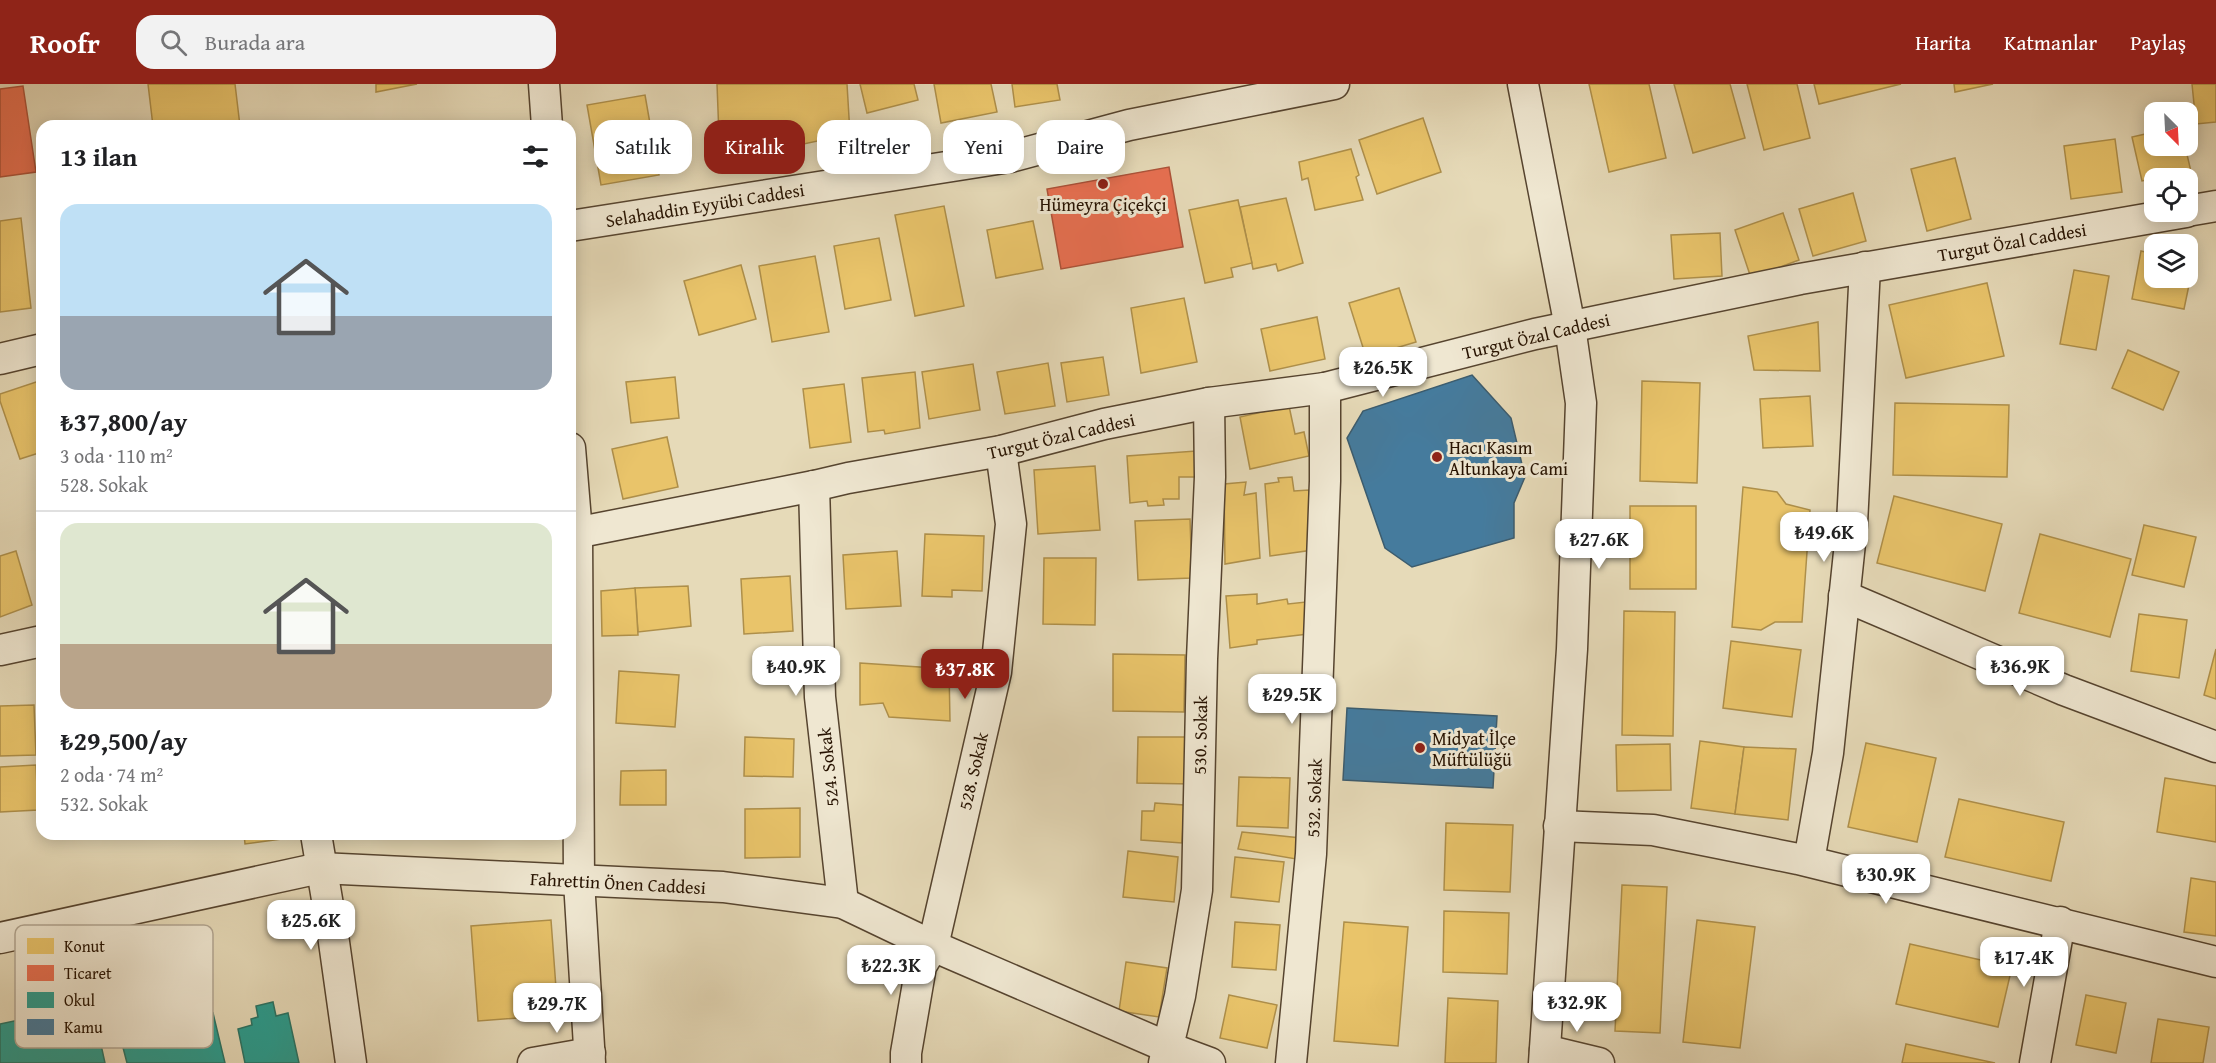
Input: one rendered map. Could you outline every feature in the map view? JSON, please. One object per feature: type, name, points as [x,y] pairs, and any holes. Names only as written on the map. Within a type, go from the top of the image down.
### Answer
[{"type":"street","points":[[544,84],[547,120]]},
{"type":"street","name":"Selahaddin Eyyübi Caddesi","points":[[576,225],[1010,156],[1129,125],[1334,84]]},
{"type":"street","points":[[1523,84],[1570,327],[1581,403],[1572,649],[1544,1056],[1599,1063]]},
{"type":"street","name":"Turgut Özal Caddesi","points":[[2198,209],[2216,206]]},
{"type":"street","name":"Turgut Özal Caddesi","points":[[576,532],[848,478],[1001,452],[1104,424],[1209,403],[1325,388],[1570,327],[1800,279],[2144,218]]},
{"type":"street","points":[[1809,861],[1828,753],[1852,524],[1864,267]]},
{"type":"street","points":[[0,359],[36,350]]},
{"type":"street","name":"532. Sokak","points":[[1291,1063],[1311,854],[1325,481],[1325,388]]},
{"type":"street","name":"530. Sokak","points":[[1165,1055],[1180,996],[1197,890],[1202,659],[1210,477],[1209,403]]},
{"type":"street","name":"528. Sokak","points":[[906,1063],[921,966],[933,946],[996,672],[1011,524],[1001,452]]},
{"type":"street","name":"524. Sokak","points":[[814,486],[820,697],[843,903]]},
{"type":"street","points":[[1844,596],[2064,690],[2216,747]]},
{"type":"street","points":[[0,650],[36,642]]},
{"type":"street","points":[[533,1063],[590,1058],[579,881],[576,707]]},
{"type":"street","points":[[1559,826],[1653,830],[1809,861],[2216,962]]},
{"type":"street","points":[[317,840],[351,1063]]},
{"type":"street","name":"Fahrettin Önen Caddesi","points":[[59,925],[320,868],[723,887],[843,903],[1165,1055],[1210,1063]]},
{"type":"street","points":[[2035,1063],[2060,922]]},
{"type":"street","name":"Fahrettin Önen Caddesi","points":[[0,938],[15,935]]},
{"type":"building: Konut","points":[[148,84],[235,84],[239,120],[152,120]]},
{"type":"building: Konut","points":[[376,84],[417,84],[376,92]]},
{"type":"building: Konut","points":[[717,84],[847,84],[849,120],[817,120],[817,141],[805,144],[805,120],[718,120]]},
{"type":"building: Konut","points":[[860,84],[914,84],[918,100],[867,113]]},
{"type":"building: Konut","points":[[934,84],[991,84],[997,112],[956,120],[943,120],[941,123]]},
{"type":"building: Konut","points":[[1012,84],[1057,84],[1060,100],[1015,107]]},
{"type":"building: Konut","points":[[1589,84],[1649,84],[1666,158],[1609,172]]},
{"type":"building: Konut","points":[[1674,84],[1730,84],[1745,138],[1693,153]]},
{"type":"building: Konut","points":[[1747,84],[1797,84],[1810,138],[1764,150]]},
{"type":"building: Konut","points":[[1814,84],[1901,84],[1819,104]]},
{"type":"building: Konut","points":[[1954,84],[1993,84],[1955,92]]},
{"type":"building: Konut","points":[[2192,84],[2216,84],[2216,122],[2198,124],[2198,102],[2194,102]]},
{"type":"building: Konut","points":[[645,95],[649,120],[594,120],[594,145],[587,105]]},
{"type":"building: Konut","points":[[1423,118],[1441,172],[1377,194],[1359,140]]},
{"type":"building: Konut","points":[[2144,134],[2144,156],[2187,156],[2190,168],[2144,168],[2144,181],[2142,181],[2132,137]]},
{"type":"building: Konut","points":[[2115,139],[2122,192],[2071,199],[2064,146]]},
{"type":"building: Konut","points":[[1351,149],[1359,175],[1356,177],[1363,200],[1315,210],[1308,178],[1302,180],[1299,162]]},
{"type":"building: Konut","points":[[1955,158],[1971,219],[1927,231],[1911,169]]},
{"type":"building: Konut","points":[[599,174],[659,174],[659,175],[601,185]]},
{"type":"building: Konut","points":[[1853,193],[1866,241],[1813,256],[1799,209]]},
{"type":"building: Konut","points":[[1286,198],[1303,263],[1278,271],[1276,264],[1253,269],[1240,207]]},
{"type":"building: Konut","points":[[1238,200],[1252,263],[1231,268],[1233,277],[1205,283],[1189,210]]},
{"type":"building: Konut","points":[[944,206],[964,306],[915,316],[895,215]]},
{"type":"building: Konut","points":[[1783,213],[1799,260],[1751,278],[1735,230]]},
{"type":"building: Konut","points":[[21,218],[31,308],[0,312],[0,221]]},
{"type":"building: Konut","points":[[1033,221],[1043,269],[996,278],[987,230]]},
{"type":"building: Konut","points":[[1720,233],[1722,276],[1674,279],[1671,235]]},
{"type":"building: Konut","points":[[879,238],[891,300],[845,309],[834,246]]},
{"type":"building: Konut","points":[[2141,251],[2144,252],[2144,288],[2188,288],[2184,309],[2132,299]]},
{"type":"building: Konut","points":[[815,256],[829,332],[772,342],[759,266]]},
{"type":"building: Konut","points":[[741,265],[756,319],[699,335],[684,281]]},
{"type":"building: Konut","points":[[2074,270],[2109,276],[2096,350],[2060,344]]},
{"type":"building: Konut","points":[[1987,283],[2004,356],[1906,378],[1889,305]]},
{"type":"building: Konut","points":[[1399,288],[1416,342],[1366,357],[1349,303]]},
{"type":"building: Konut","points":[[1184,298],[1197,362],[1141,373],[1131,308]]},
{"type":"building: Konut","points":[[1317,317],[1325,359],[1270,371],[1261,329]]},
{"type":"building: Konut","points":[[1818,322],[1820,371],[1754,370],[1748,336]]},
{"type":"building: Konut","points":[[2128,350],[2179,372],[2163,410],[2112,388]]},
{"type":"building: Konut","points":[[1103,357],[1109,395],[1067,402],[1061,363]]},
{"type":"building: Konut","points":[[1048,363],[1055,406],[1005,414],[997,372]]},
{"type":"building: Konut","points":[[973,364],[980,410],[929,419],[922,372]]},
{"type":"building: Konut","points":[[915,372],[920,428],[885,434],[884,430],[868,432],[862,378]]},
{"type":"building: Konut","points":[[675,377],[679,418],[631,423],[626,382]]},
{"type":"building: Konut","points":[[1642,381],[1700,383],[1697,483],[1640,481]]},
{"type":"building: Konut","points":[[36,382],[36,454],[20,459],[0,401],[0,394]]},
{"type":"building: Konut","points":[[844,384],[851,442],[810,448],[803,389]]},
{"type":"building: Konut","points":[[1810,396],[1813,446],[1763,448],[1760,399]]},
{"type":"building: Konut","points":[[1895,403],[2009,405],[2007,477],[1893,475]]},
{"type":"building: Konut","points":[[1289,406],[1295,434],[1304,432],[1309,456],[1250,469],[1240,417]]},
{"type":"building: Konut","points":[[667,437],[678,487],[623,499],[612,449]]},
{"type":"building: Konut","points":[[1196,451],[1196,477],[1179,477],[1179,499],[1163,499],[1164,505],[1148,506],[1147,501],[1130,503],[1127,456]]},
{"type":"building: Konut","points":[[1095,466],[1100,530],[1038,534],[1034,470]]},
{"type":"building: Konut","points":[[1292,477],[1294,491],[1309,490],[1313,550],[1270,556],[1265,484],[1279,482],[1278,478]]},
{"type":"building: Konut","points":[[1246,482],[1244,495],[1256,493],[1260,558],[1225,564],[1224,484]]},
{"type":"building: Konut","points":[[1743,487],[1777,492],[1786,504],[1810,510],[1802,622],[1775,622],[1761,630],[1732,627]]},
{"type":"building: Konut","points":[[1894,496],[2002,524],[1985,591],[1877,563]]},
{"type":"building: Konut","points":[[1630,506],[1696,506],[1696,589],[1630,589]]},
{"type":"building: Konut","points":[[1190,519],[1192,578],[1138,580],[1135,521]]},
{"type":"building: Konut","points":[[2144,525],[2196,537],[2184,587],[2132,575]]},
{"type":"building: Konut","points":[[925,534],[984,536],[982,591],[952,590],[952,597],[922,596]]},
{"type":"building: Konut","points":[[2040,534],[2131,559],[2110,637],[2019,613]]},
{"type":"building: Konut","points":[[16,551],[32,605],[0,617],[0,556]]},
{"type":"building: Konut","points":[[897,551],[901,606],[846,609],[843,555]]},
{"type":"building: Konut","points":[[1044,558],[1096,558],[1095,625],[1043,624]]},
{"type":"building: Konut","points":[[790,576],[793,631],[744,634],[741,579]]},
{"type":"building: Konut","points":[[688,586],[691,626],[638,632],[635,588]]},
{"type":"building: Konut","points":[[635,588],[638,635],[602,636],[601,591]]},
{"type":"building: Konut","points":[[1257,594],[1257,604],[1287,599],[1288,604],[1306,602],[1308,634],[1257,640],[1257,644],[1230,648],[1226,596]]},
{"type":"building: Konut","points":[[1624,611],[1675,612],[1673,736],[1622,735]]},
{"type":"building: Konut","points":[[2139,614],[2187,620],[2179,678],[2131,671]]},
{"type":"building: Konut","points":[[1731,641],[1801,650],[1792,717],[1723,708]]},
{"type":"building: Konut","points":[[2216,649],[2216,699],[2204,695]]},
{"type":"building: Konut","points":[[1113,654],[1185,655],[1184,712],[1113,711]]},
{"type":"building: Konut","points":[[860,663],[949,669],[950,721],[889,717],[883,703],[860,705]]},
{"type":"building: Konut","points":[[619,671],[679,675],[675,727],[616,723]]},
{"type":"building: Konut","points":[[34,705],[36,755],[0,756],[0,706]]},
{"type":"building: Konut","points":[[745,737],[794,739],[793,777],[744,776]]},
{"type":"building: Konut","points":[[1138,737],[1193,737],[1192,784],[1137,783]]},
{"type":"building: Konut","points":[[1700,741],[1744,747],[1735,814],[1691,808]]},
{"type":"building: Konut","points":[[1866,743],[1936,758],[1917,842],[1848,827]]},
{"type":"building: Konut","points":[[1670,744],[1671,790],[1617,791],[1616,745]]},
{"type":"building: Konut","points":[[1744,747],[1796,749],[1788,820],[1735,814]]},
{"type":"building: Konut","points":[[36,765],[36,810],[0,812],[0,767]]},
{"type":"building: Konut","points":[[666,770],[666,805],[620,805],[621,771]]},
{"type":"building: Konut","points":[[1239,777],[1290,778],[1288,828],[1237,826]]},
{"type":"building: Konut","points":[[2165,778],[2216,786],[2216,842],[2157,832]]},
{"type":"building: Konut","points":[[1959,799],[2064,822],[2051,881],[1945,857]]},
{"type":"building: Konut","points":[[1155,803],[1184,805],[1182,843],[1141,840],[1142,811],[1154,811]]},
{"type":"building: Konut","points":[[800,808],[800,857],[745,858],[745,809]]},
{"type":"building: Konut","points":[[1446,823],[1513,825],[1510,892],[1444,890]]},
{"type":"building: Konut","points":[[1242,832],[1301,838],[1296,859],[1238,849]]},
{"type":"building: Konut","points":[[245,840],[274,840],[245,844]]},
{"type":"building: Konut","points":[[1128,851],[1178,857],[1174,902],[1123,897]]},
{"type":"building: Konut","points":[[1235,857],[1284,862],[1279,902],[1231,897]]},
{"type":"building: Konut","points":[[2191,878],[2216,882],[2216,936],[2184,932]]},
{"type":"building: Konut","points":[[1622,885],[1667,887],[1660,1033],[1615,1031]]},
{"type":"building: Konut","points":[[1444,911],[1509,913],[1507,974],[1443,972]]},
{"type":"building: Konut","points":[[551,920],[558,1015],[478,1021],[471,926]]},
{"type":"building: Konut","points":[[1697,920],[1755,927],[1740,1048],[1683,1042]]},
{"type":"building: Konut","points":[[1235,922],[1280,925],[1276,970],[1232,967]]},
{"type":"building: Konut","points":[[1344,922],[1408,927],[1398,1046],[1334,1041]]},
{"type":"building: Konut","points":[[1910,944],[2012,967],[1998,1027],[1896,1004]]},
{"type":"building: Konut","points":[[1126,962],[1167,968],[1159,1017],[1119,1011]]},
{"type":"building: Konut","points":[[1229,995],[1277,1005],[1267,1048],[1220,1038]]},
{"type":"building: Konut","points":[[2086,995],[2126,1003],[2116,1053],[2076,1045]]},
{"type":"building: Konut","points":[[1448,998],[1498,1001],[1496,1063],[1445,1063]]},
{"type":"building: Konut","points":[[2158,1019],[2209,1027],[2203,1063],[2151,1063]]},
{"type":"building: Konut","points":[[1906,1044],[1995,1063],[1902,1063]]},
{"type":"building: Ticaret","points":[[23,86],[36,172],[0,177],[0,89]]},
{"type":"building: Ticaret","points":[[1169,167],[1183,247],[1061,269],[1047,189]]},
{"type":"building: Okul","points":[[273,1002],[276,1016],[288,1013],[299,1063],[245,1063],[238,1029],[252,1025],[251,1019],[258,1017],[256,1006]]},
{"type":"building: Okul","points":[[213,1013],[225,1063],[127,1063],[123,1048],[213,1048]]},
{"type":"building: Okul","points":[[15,1021],[15,1048],[102,1048],[105,1063],[0,1063],[0,1024]]},
{"type":"building: Kamu","name":"Hacı Kasım Altunkaya Cami","points":[[1472,375],[1511,418],[1525,477],[1514,503],[1514,538],[1412,567],[1385,548],[1347,438],[1363,411]]},
{"type":"building: Kamu","name":"Midyat İlçe Müftülüğü","points":[[1347,708],[1497,716],[1493,788],[1343,780]]},
{"type":"place","name":"Hümeyra Çiçekçi","points":[[1103,184]]},
{"type":"place","name":"Hacı Kasım Altunkaya Cami","points":[[1437,457]]},
{"type":"place","name":"Midyat İlçe Müftülüğü","points":[[1420,748]]}]
